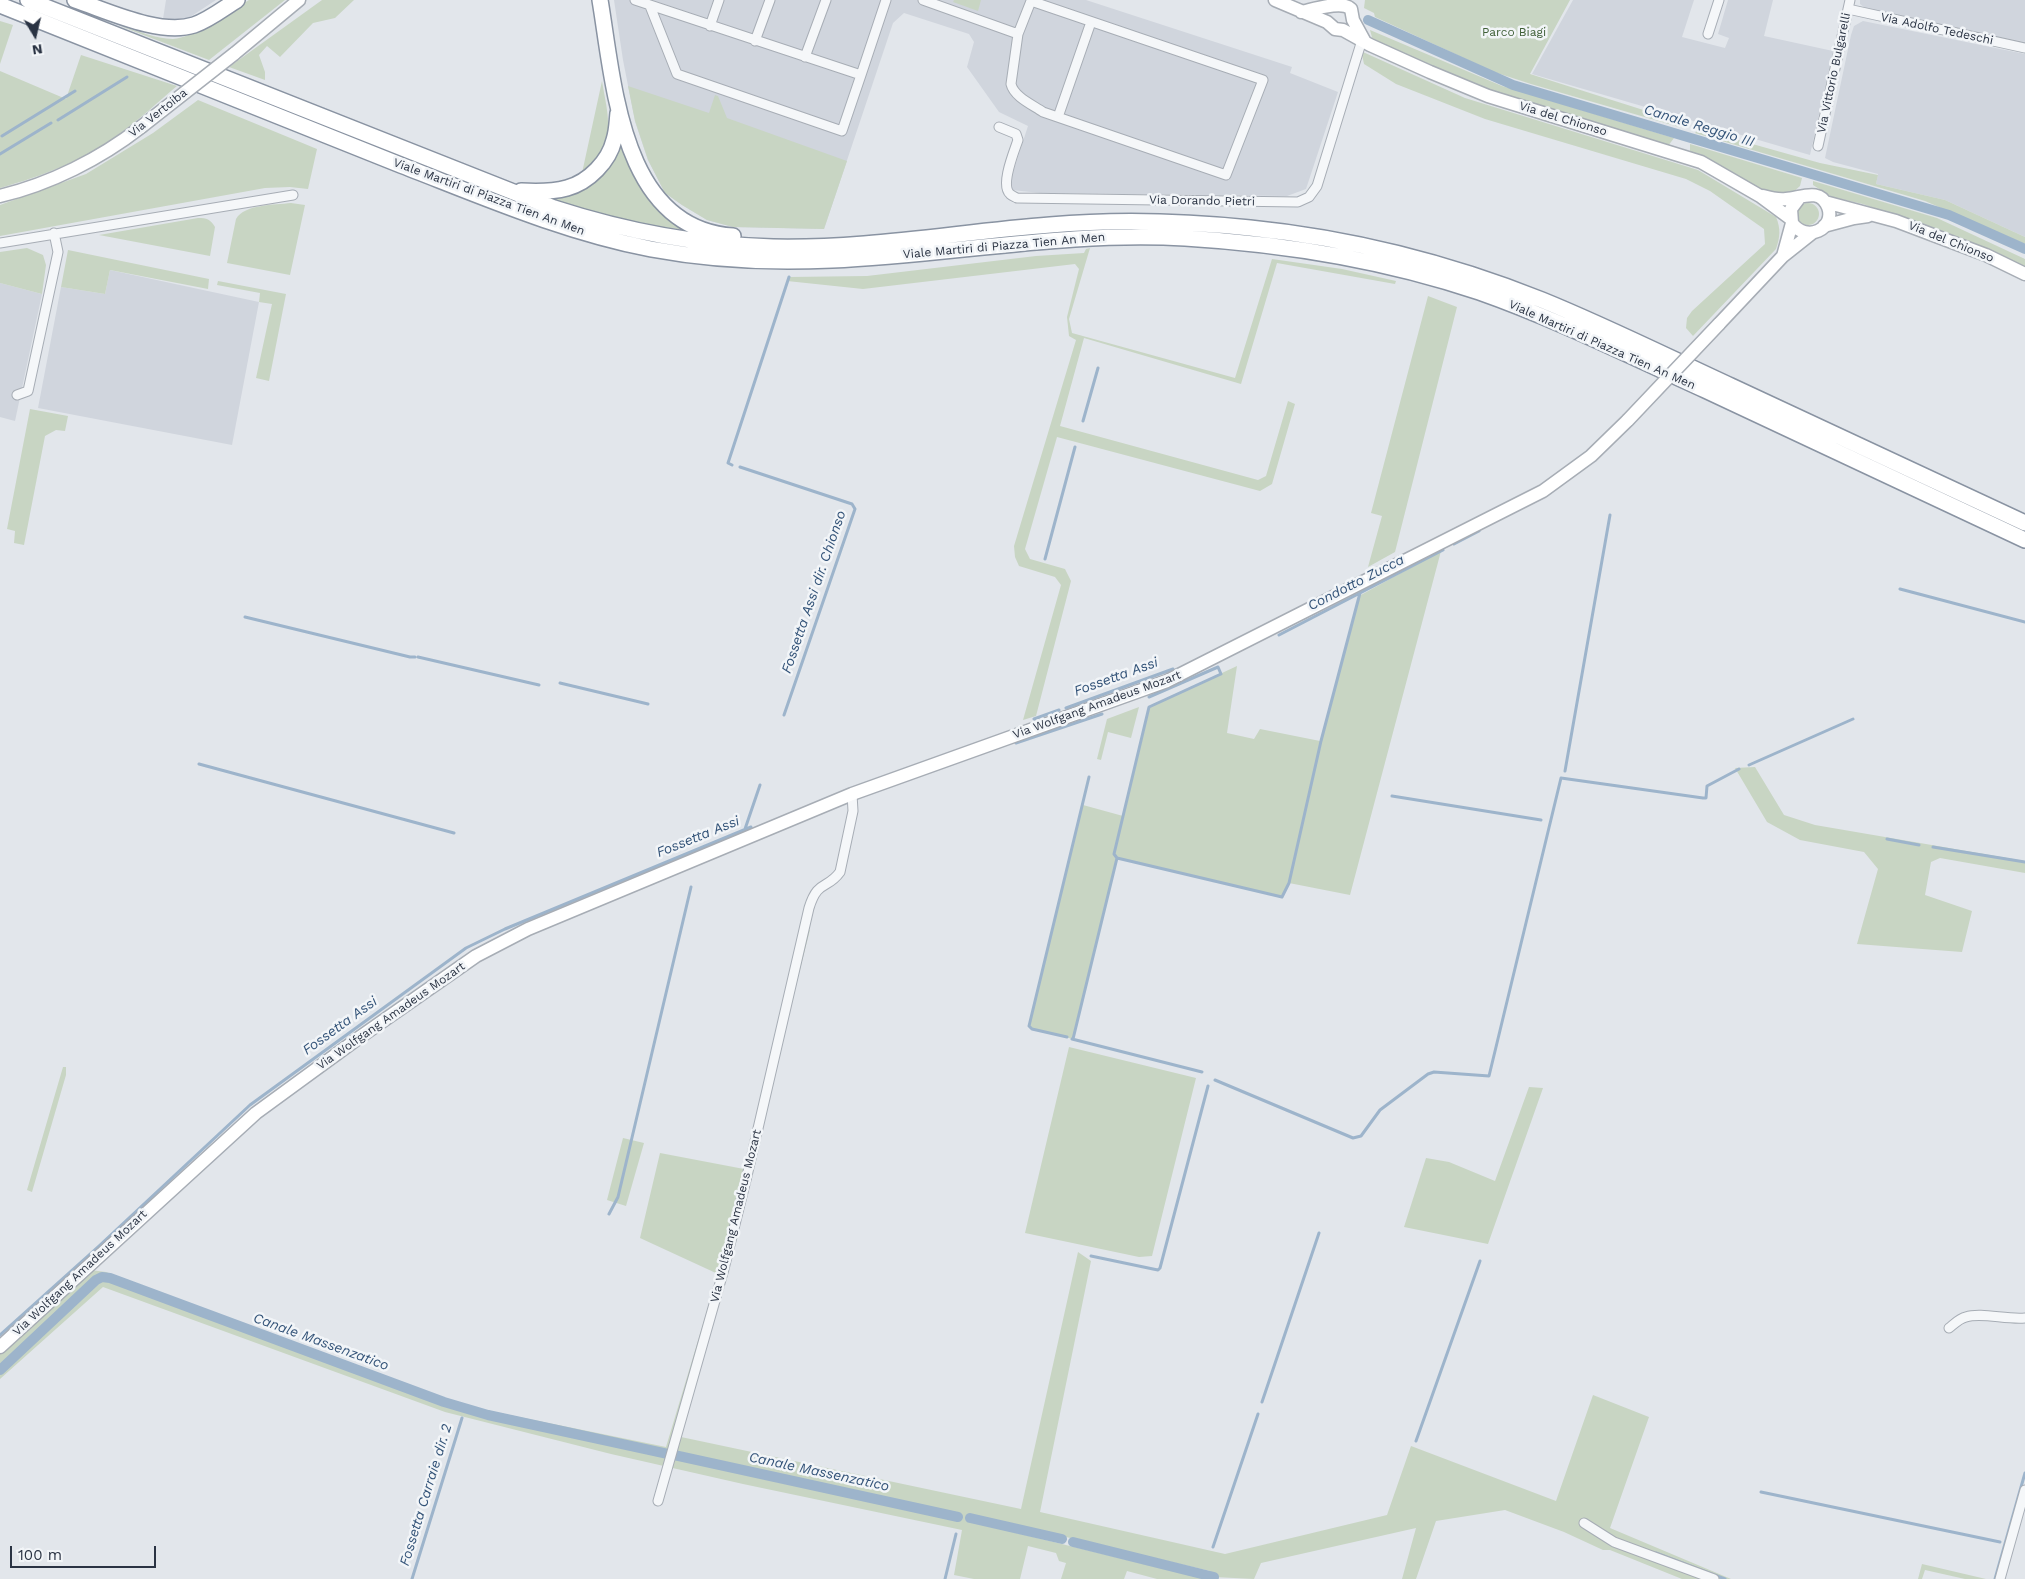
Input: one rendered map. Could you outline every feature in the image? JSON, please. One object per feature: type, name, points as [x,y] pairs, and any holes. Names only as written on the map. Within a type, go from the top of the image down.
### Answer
[{"type":"highway","name":"Viale Martiri di Piazza Tien An Men","points":[[28,0],[511,191],[594,221],[662,237],[744,246],[814,246],[874,243],[1053,224],[1137,222],[1208,224],[1252,228],[1375,248],[1497,283],[1581,317],[2025,523]]},
{"type":"highway","points":[[75,0],[157,27],[174,29],[194,25],[237,0]]},
{"type":"highway","points":[[600,0],[619,109],[635,160],[649,189],[684,221],[711,232],[729,236],[755,237],[814,246]]},
{"type":"highway","name":"Viale Martiri di Piazza Tien An Men","points":[[0,5],[115,50],[229,98],[503,205],[581,232],[661,251],[733,259],[835,260],[1038,240],[1130,236],[1275,246],[1335,255],[1396,269],[1476,292],[1560,324],[2025,540]]},
{"type":"highway","points":[[0,14],[72,42],[115,50]]},
{"type":"highway","points":[[511,191],[546,192],[569,188],[588,177],[606,160],[614,140],[619,109]]},
{"type":"street","name":"Via Vertoiba","points":[[0,196],[70,171],[110,148],[141,127],[299,0]]},
{"type":"street","points":[[634,0],[861,75]]},
{"type":"street","points":[[710,26],[718,0]]},
{"type":"street","points":[[755,41],[770,0]]},
{"type":"street","points":[[805,57],[826,0]]},
{"type":"street","points":[[650,6],[677,74],[842,131],[886,0]]},
{"type":"street","points":[[922,0],[1018,34]]},
{"type":"street","name":"Via del Chionso","points":[[1275,0],[1327,22],[1336,29],[1343,30],[1430,72],[1488,96],[1701,162],[1760,196],[1802,232],[1812,233],[1824,226],[1854,218],[1876,215]]},
{"type":"street","points":[[1708,34],[1719,0]]},
{"type":"street","points":[[1032,1],[1262,80],[1226,175],[1043,112],[1012,90],[1011,84],[1018,34],[1032,1]]},
{"type":"street","name":"Via Adolfo Tedeschi","points":[[1849,5],[2025,48]]},
{"type":"street","name":"Via Vittorio Bulgarelli","points":[[1818,146],[1849,5]]},
{"type":"street","points":[[1300,12],[1345,6]]},
{"type":"street","points":[[1327,22],[1326,13],[1345,6]]},
{"type":"street","points":[[1343,30],[1347,28],[1345,6]]},
{"type":"street","points":[[1345,6],[1363,41]]},
{"type":"street","points":[[1058,117],[1091,22]]},
{"type":"street","name":"Via Dorando Pietri","points":[[999,127],[1016,134],[1018,140],[1006,180],[1006,188],[1010,194],[1017,198],[1298,202],[1312,194],[1318,182],[1363,41]]},
{"type":"street","name":"Via del Chionso","points":[[1760,196],[1785,200],[1811,194],[1825,202],[1896,220],[1986,255],[2025,274]]},
{"type":"street","points":[[0,243],[293,195]]},
{"type":"street","points":[[1791,221],[1793,204],[1800,197]]},
{"type":"street","points":[[1824,226],[1829,213],[1825,202]]},
{"type":"street","name":"Via Wolfgang Amadeus Mozart","points":[[1782,256],[1791,221]]},
{"type":"street","points":[[17,396],[28,392],[58,252],[54,233]]},
{"type":"street","name":"Via Wolfgang Amadeus Mozart","points":[[0,1347],[256,1113],[461,966],[528,929],[852,794],[954,756],[1118,700],[1192,670],[1544,492],[1591,456],[1628,420],[1782,256],[1812,233]]},
{"type":"street","name":"Via Wolfgang Amadeus Mozart","points":[[658,1501],[733,1232],[809,908],[816,891],[836,878],[840,872],[853,811],[852,794]]},
{"type":"street","points":[[1949,1328],[1965,1317],[2025,1318]]},
{"type":"street","points":[[2000,1579],[2025,1490]]},
{"type":"street","points":[[1584,1523],[1614,1542],[1714,1579]]},
{"type":"shaded area","points":[[166,0],[216,0],[190,17],[173,21],[163,19]]},
{"type":"shaded area","points":[[614,0],[1086,0],[1292,67],[1290,73],[1338,92],[1306,189],[1287,196],[1040,193],[1012,190],[1010,181],[1028,126],[999,112],[967,67],[974,42],[969,34],[904,13],[893,23],[824,229],[733,227],[707,220],[665,193],[648,160],[635,121]]},
{"type":"shaded area","points":[[1573,0],[1694,0],[1682,37],[1725,48],[1729,38],[1718,34],[1728,0],[1773,0],[1764,36],[1833,51],[1810,155],[1532,74]]},
{"type":"shaded area","points":[[1860,0],[2025,0],[2025,42],[1865,8],[1860,4]]},
{"type":"shaded area","points":[[1863,21],[2025,54],[2025,237],[1945,200],[1876,184],[1878,174],[1833,162],[1825,158],[1851,35],[1854,26]]},
{"type":"shaded area","points":[[110,270],[259,302],[232,445],[38,408],[61,287],[105,294]]},
{"type":"shaded area","points":[[0,283],[42,294],[15,421],[0,417]]},
{"type":"green space","points":[[249,0],[285,0],[209,60],[120,26],[160,38],[173,39],[191,34]]},
{"type":"green space","points":[[322,0],[354,0],[335,18],[313,23],[280,57],[267,46],[259,55],[265,72],[265,80],[229,67]]},
{"type":"green space","points":[[954,0],[981,0],[978,11],[953,2]]},
{"type":"green space","name":"Parco Biagi","points":[[1365,0],[1570,0],[1530,74],[1678,121],[1679,127],[1494,72],[1375,17],[1374,13],[1364,8]]},
{"type":"green space","points":[[0,21],[13,25],[0,64]]},
{"type":"green space","points":[[1370,30],[1502,86],[1674,138],[1668,146],[1487,91],[1373,41]]},
{"type":"green space","points":[[1363,52],[1465,98],[1698,170],[1776,217],[1779,233],[1776,249],[1693,336],[1686,328],[1687,318],[1692,311],[1765,244],[1764,229],[1710,191],[1686,179],[1485,119],[1396,84],[1364,64]]},
{"type":"green space","points":[[81,55],[177,86],[126,129],[91,153],[47,173],[0,188],[0,71],[66,99]]},
{"type":"green space","points":[[602,81],[608,120],[607,139],[599,157],[582,173]]},
{"type":"green space","points":[[628,86],[709,113],[715,95],[718,96],[727,118],[847,161],[824,229],[733,227],[707,220],[665,193],[648,160],[635,121]]},
{"type":"green space","points":[[198,100],[317,149],[308,189],[290,187],[265,188],[0,236],[0,205],[86,174],[153,133]]},
{"type":"green space","points":[[1699,129],[1820,163],[1878,175],[1876,184],[1945,200],[2025,237],[2025,244],[1925,201],[1695,133]]},
{"type":"green space","points":[[621,135],[631,166],[643,191],[661,211],[688,230],[615,218],[543,197],[568,194]]},
{"type":"green space","points":[[1690,144],[1802,178],[1800,186],[1791,194],[1765,193],[1690,153]]},
{"type":"green space","points":[[1813,181],[1937,218],[2025,259],[2025,268],[1939,231],[1863,204],[1832,197],[1813,185]]},
{"type":"green space","points":[[291,203],[305,205],[290,275],[227,263],[236,219],[240,214],[260,206]]},
{"type":"green space","points":[[1808,203],[1816,206],[1819,214],[1816,222],[1808,225],[1800,222],[1797,214],[1800,206]]},
{"type":"green space","points":[[198,218],[208,219],[215,227],[210,256],[99,235]]},
{"type":"green space","points":[[27,248],[43,255],[46,265],[42,294],[0,283],[0,252]]},
{"type":"green space","points":[[1090,248],[1069,319],[1072,333],[1235,378],[1272,259],[1342,269],[1396,281],[1395,284],[1277,263],[1241,384],[1084,338],[1060,426],[1258,480],[1266,476],[1288,401],[1295,404],[1272,484],[1260,491],[1057,437],[1025,549],[1030,559],[1065,569],[1071,581],[1036,716],[1023,720],[1061,585],[1055,577],[1019,566],[1015,557],[1014,546],[1076,340],[1069,336],[1067,317],[1079,269],[1075,264],[863,289],[787,281],[789,277],[867,276],[1036,256],[1084,253],[1086,249]]},
{"type":"green space","points":[[68,250],[209,279],[208,289],[110,270],[105,294],[61,287]]},
{"type":"green space","points":[[218,281],[286,294],[269,381],[256,378],[272,304],[259,302],[260,293],[217,285]]},
{"type":"green space","points":[[1428,296],[1457,307],[1395,552],[1368,567],[1382,516],[1371,513]]},
{"type":"green space","points":[[30,409],[68,416],[65,431],[56,430],[45,436],[24,545],[14,543],[15,531],[7,529]]},
{"type":"green space","points":[[1441,551],[1350,895],[1289,883],[1282,897],[1117,858],[1073,1039],[1032,1029],[1029,1026],[1083,805],[1123,816],[1149,707],[1237,666],[1227,733],[1254,739],[1260,729],[1320,741],[1359,596]]},
{"type":"green space","points":[[1139,707],[1131,738],[1108,732],[1101,760],[1097,759],[1107,719]]},
{"type":"green space","points":[[1755,767],[1784,815],[1815,825],[2025,861],[2025,873],[1940,858],[1931,862],[1925,895],[1972,911],[1962,952],[1857,944],[1878,869],[1864,852],[1800,840],[1767,822],[1735,768]]},
{"type":"green space","points":[[801,928],[810,930],[681,1437],[1021,1509],[1078,1252],[1091,1261],[1040,1512],[1225,1554],[1387,1515],[1411,1446],[1556,1501],[1593,1395],[1649,1417],[1610,1528],[1731,1579],[1682,1579],[1610,1550],[1603,1550],[1564,1532],[1505,1510],[1436,1521],[1416,1579],[1402,1579],[1416,1528],[1261,1563],[1254,1579],[1214,1577],[1210,1571],[977,1516],[972,1517],[971,1520],[976,1523],[1205,1579],[1157,1579],[1127,1571],[1124,1579],[1061,1579],[1066,1563],[1059,1561],[1056,1553],[1028,1546],[1020,1579],[974,1579],[954,1575],[962,1530],[611,1454],[445,1412],[103,1287],[0,1379],[0,1353],[90,1270],[106,1272],[447,1399],[485,1410],[666,1447],[718,1274],[640,1238],[660,1153],[744,1169]]},
{"type":"green space","points":[[1069,1047],[1196,1078],[1152,1256],[1139,1257],[1025,1233]]},
{"type":"green space","points":[[63,1067],[66,1067],[66,1075],[32,1192],[27,1190]]},
{"type":"green space","points":[[1529,1087],[1543,1088],[1488,1244],[1404,1227],[1426,1158],[1449,1162],[1495,1181]]},
{"type":"green space","points":[[623,1138],[644,1143],[626,1206],[607,1200]]},
{"type":"green space","points":[[1922,1564],[1986,1579],[1965,1579],[1925,1570],[1922,1579],[1918,1579]]},
{"type":"waterway","name":"Canale Reggio III","points":[[1368,20],[1513,85],[1949,215],[2025,249]]},
{"type":"waterway","points":[[58,120],[127,77]]},
{"type":"waterway","points":[[2,136],[75,91]]},
{"type":"waterway","points":[[0,154],[51,123]]},
{"type":"waterway","name":"Fossetta Assi dir. Chionso","points":[[732,465],[728,463],[789,277]]},
{"type":"waterway","points":[[1083,421],[1098,368]]},
{"type":"waterway","points":[[1045,559],[1075,447]]},
{"type":"waterway","name":"Fossetta Assi dir. Chionso","points":[[740,467],[852,504],[855,509],[784,715]]},
{"type":"waterway","points":[[1565,771],[1610,515]]},
{"type":"waterway","name":"Condotto Zucca","points":[[1454,544],[1479,531]]},
{"type":"waterway","name":"Condotto Zucca","points":[[1279,635],[1443,550]]},
{"type":"waterway","points":[[1900,589],[2025,622]]},
{"type":"waterway","points":[[1117,858],[1282,897],[1289,883],[1321,741],[1360,593]]},
{"type":"waterway","points":[[245,617],[415,657]]},
{"type":"waterway","points":[[418,657],[539,685]]},
{"type":"waterway","points":[[1073,1039],[1117,858],[1114,854],[1149,707],[1221,674],[1218,667],[1149,697]]},
{"type":"waterway","name":"Fossetta Assi","points":[[1066,708],[1173,669]]},
{"type":"waterway","points":[[560,683],[648,704]]},
{"type":"waterway","name":"Fossetta Assi","points":[[1034,719],[1059,710]]},
{"type":"waterway","name":"Condotto Zucca","points":[[1016,743],[1102,714]]},
{"type":"waterway","points":[[1749,765],[1853,719]]},
{"type":"waterway","points":[[199,764],[454,833]]},
{"type":"waterway","points":[[1215,1080],[1353,1138],[1361,1136],[1380,1110],[1428,1074],[1434,1072],[1489,1076],[1561,778],[1706,798],[1707,786],[1739,769]]},
{"type":"waterway","points":[[1067,1037],[1032,1029],[1029,1026],[1089,777]]},
{"type":"waterway","name":"Fossetta Assi dir. Chionso","points":[[745,829],[760,785]]},
{"type":"waterway","points":[[1392,796],[1541,820]]},
{"type":"waterway","name":"Fossetta Assi","points":[[0,1335],[99,1246],[250,1105],[466,948],[505,929],[751,827]]},
{"type":"waterway","points":[[1887,839],[1919,845]]},
{"type":"waterway","points":[[1933,847],[2025,862]]},
{"type":"waterway","points":[[609,1214],[618,1197],[691,887]]},
{"type":"waterway","points":[[1072,1039],[1202,1072]]},
{"type":"waterway","points":[[1091,1256],[1158,1270],[1160,1268],[1208,1086]]},
{"type":"waterway","points":[[1262,1402],[1319,1233]]},
{"type":"waterway","points":[[1416,1441],[1480,1261]]},
{"type":"waterway","name":"Canale Massenzatico","points":[[0,1370],[96,1280],[102,1277],[110,1278],[444,1402],[488,1415],[668,1454]]},
{"type":"waterway","points":[[1213,1547],[1258,1414]]},
{"type":"waterway","name":"Fossetta Carraie dir. 2","points":[[412,1579],[462,1418]]},
{"type":"waterway","name":"Canale Massenzatico","points":[[674,1455],[958,1517]]},
{"type":"waterway","points":[[1995,1579],[2025,1473]]},
{"type":"waterway","points":[[1761,1492],[2000,1542]]},
{"type":"waterway","name":"Canale Massenzatico","points":[[970,1518],[1062,1539]]},
{"type":"waterway","points":[[945,1579],[956,1534]]},
{"type":"waterway","name":"Canale Massenzatico","points":[[1073,1542],[1214,1577]]},
{"type":"waterway","points":[[1656,1553],[1725,1579]]}]
